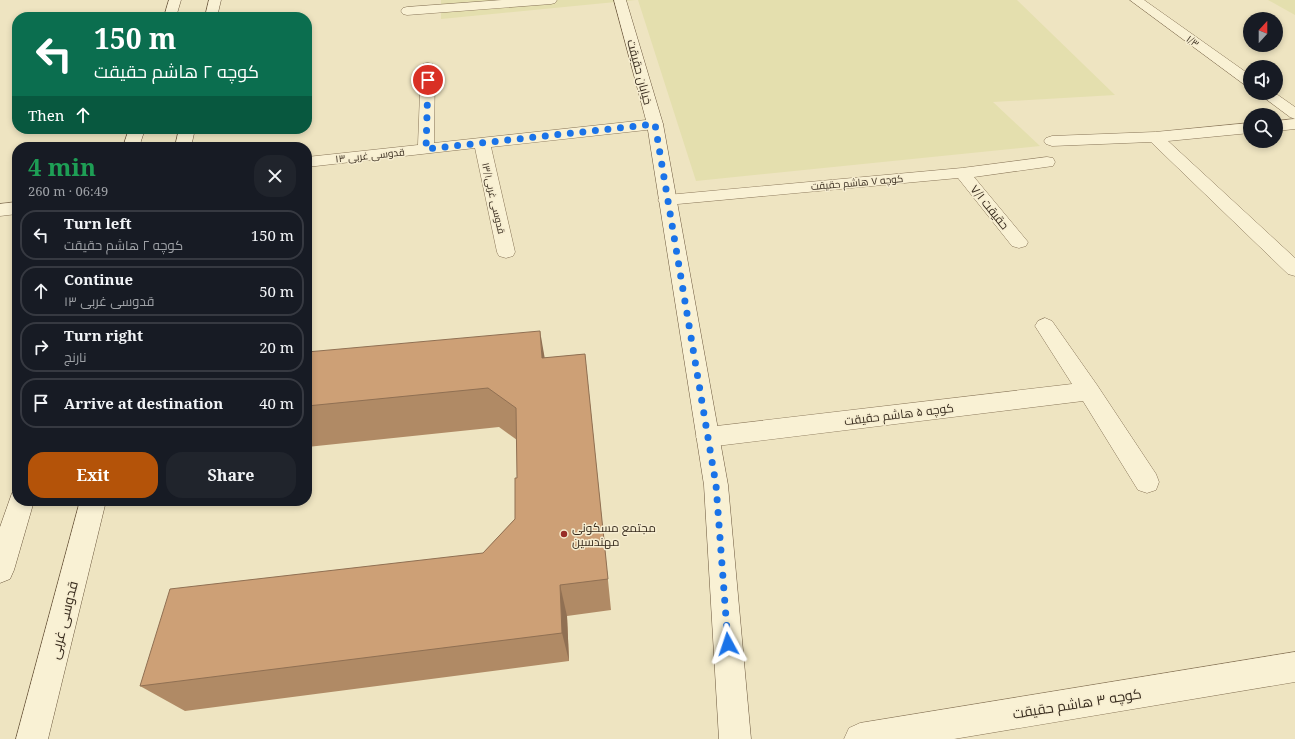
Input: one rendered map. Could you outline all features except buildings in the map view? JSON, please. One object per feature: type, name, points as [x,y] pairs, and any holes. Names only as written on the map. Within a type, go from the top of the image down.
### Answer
[{"type":"street","points":[[171,12],[175,0]]},
{"type":"street","points":[[212,12],[215,0]]},
{"type":"street","points":[[407,12],[551,0]]},
{"type":"street","name":"خیابان حقیقت","points":[[620,0],[655,124],[716,485],[735,739]]},
{"type":"street","name":"۱/۳","points":[[1136,0],[1243,77]]},
{"type":"street","points":[[426,149],[428,67]]},
{"type":"street","points":[[1275,100],[1295,114]]},
{"type":"street","name":"۱۳ قدوسی غربی","points":[[312,161],[655,124]]},
{"type":"street","points":[[1283,125],[1295,124]]},
{"type":"street","points":[[1052,141],[1155,137],[1243,129]]},
{"type":"street","points":[[1155,137],[1295,269]]},
{"type":"street","name":"قدوسی غربی۱۳/۱","points":[[482,143],[506,252]]},
{"type":"street","name":"کوچه ۷ هاشم حقیقت","points":[[667,200],[962,172],[1047,162]]},
{"type":"street","name":"حقیقت ۷/۱","points":[[962,172],[1019,242]]},
{"type":"street","points":[[0,210],[12,209]]},
{"type":"street","points":[[1044,326],[1089,391],[1147,482]]},
{"type":"street","name":"کوچه ۵ هاشم حقیقت","points":[[708,437],[1089,391]]},
{"type":"street","points":[[0,570],[19,506]]},
{"type":"street","name":"قدوسی غربی","points":[[32,739],[92,506]]},
{"type":"street","name":"کوچه ۳ هاشم حقیقت","points":[[860,739],[1295,666]]},
{"type":"shaded area","points":[[441,0],[636,0],[441,19]]},
{"type":"shaded area","points":[[638,0],[1017,0],[1115,95],[993,102],[1040,146],[696,181]]},
{"type":"shaded area","points":[[1268,0],[1295,0],[1295,15]]},
{"type":"place","name":"مجتمع مسکونی مهندسین","points":[[564,534]]},
{"type":"route","points":[[428,80],[426,149],[655,124],[716,485],[728,644]]}]
